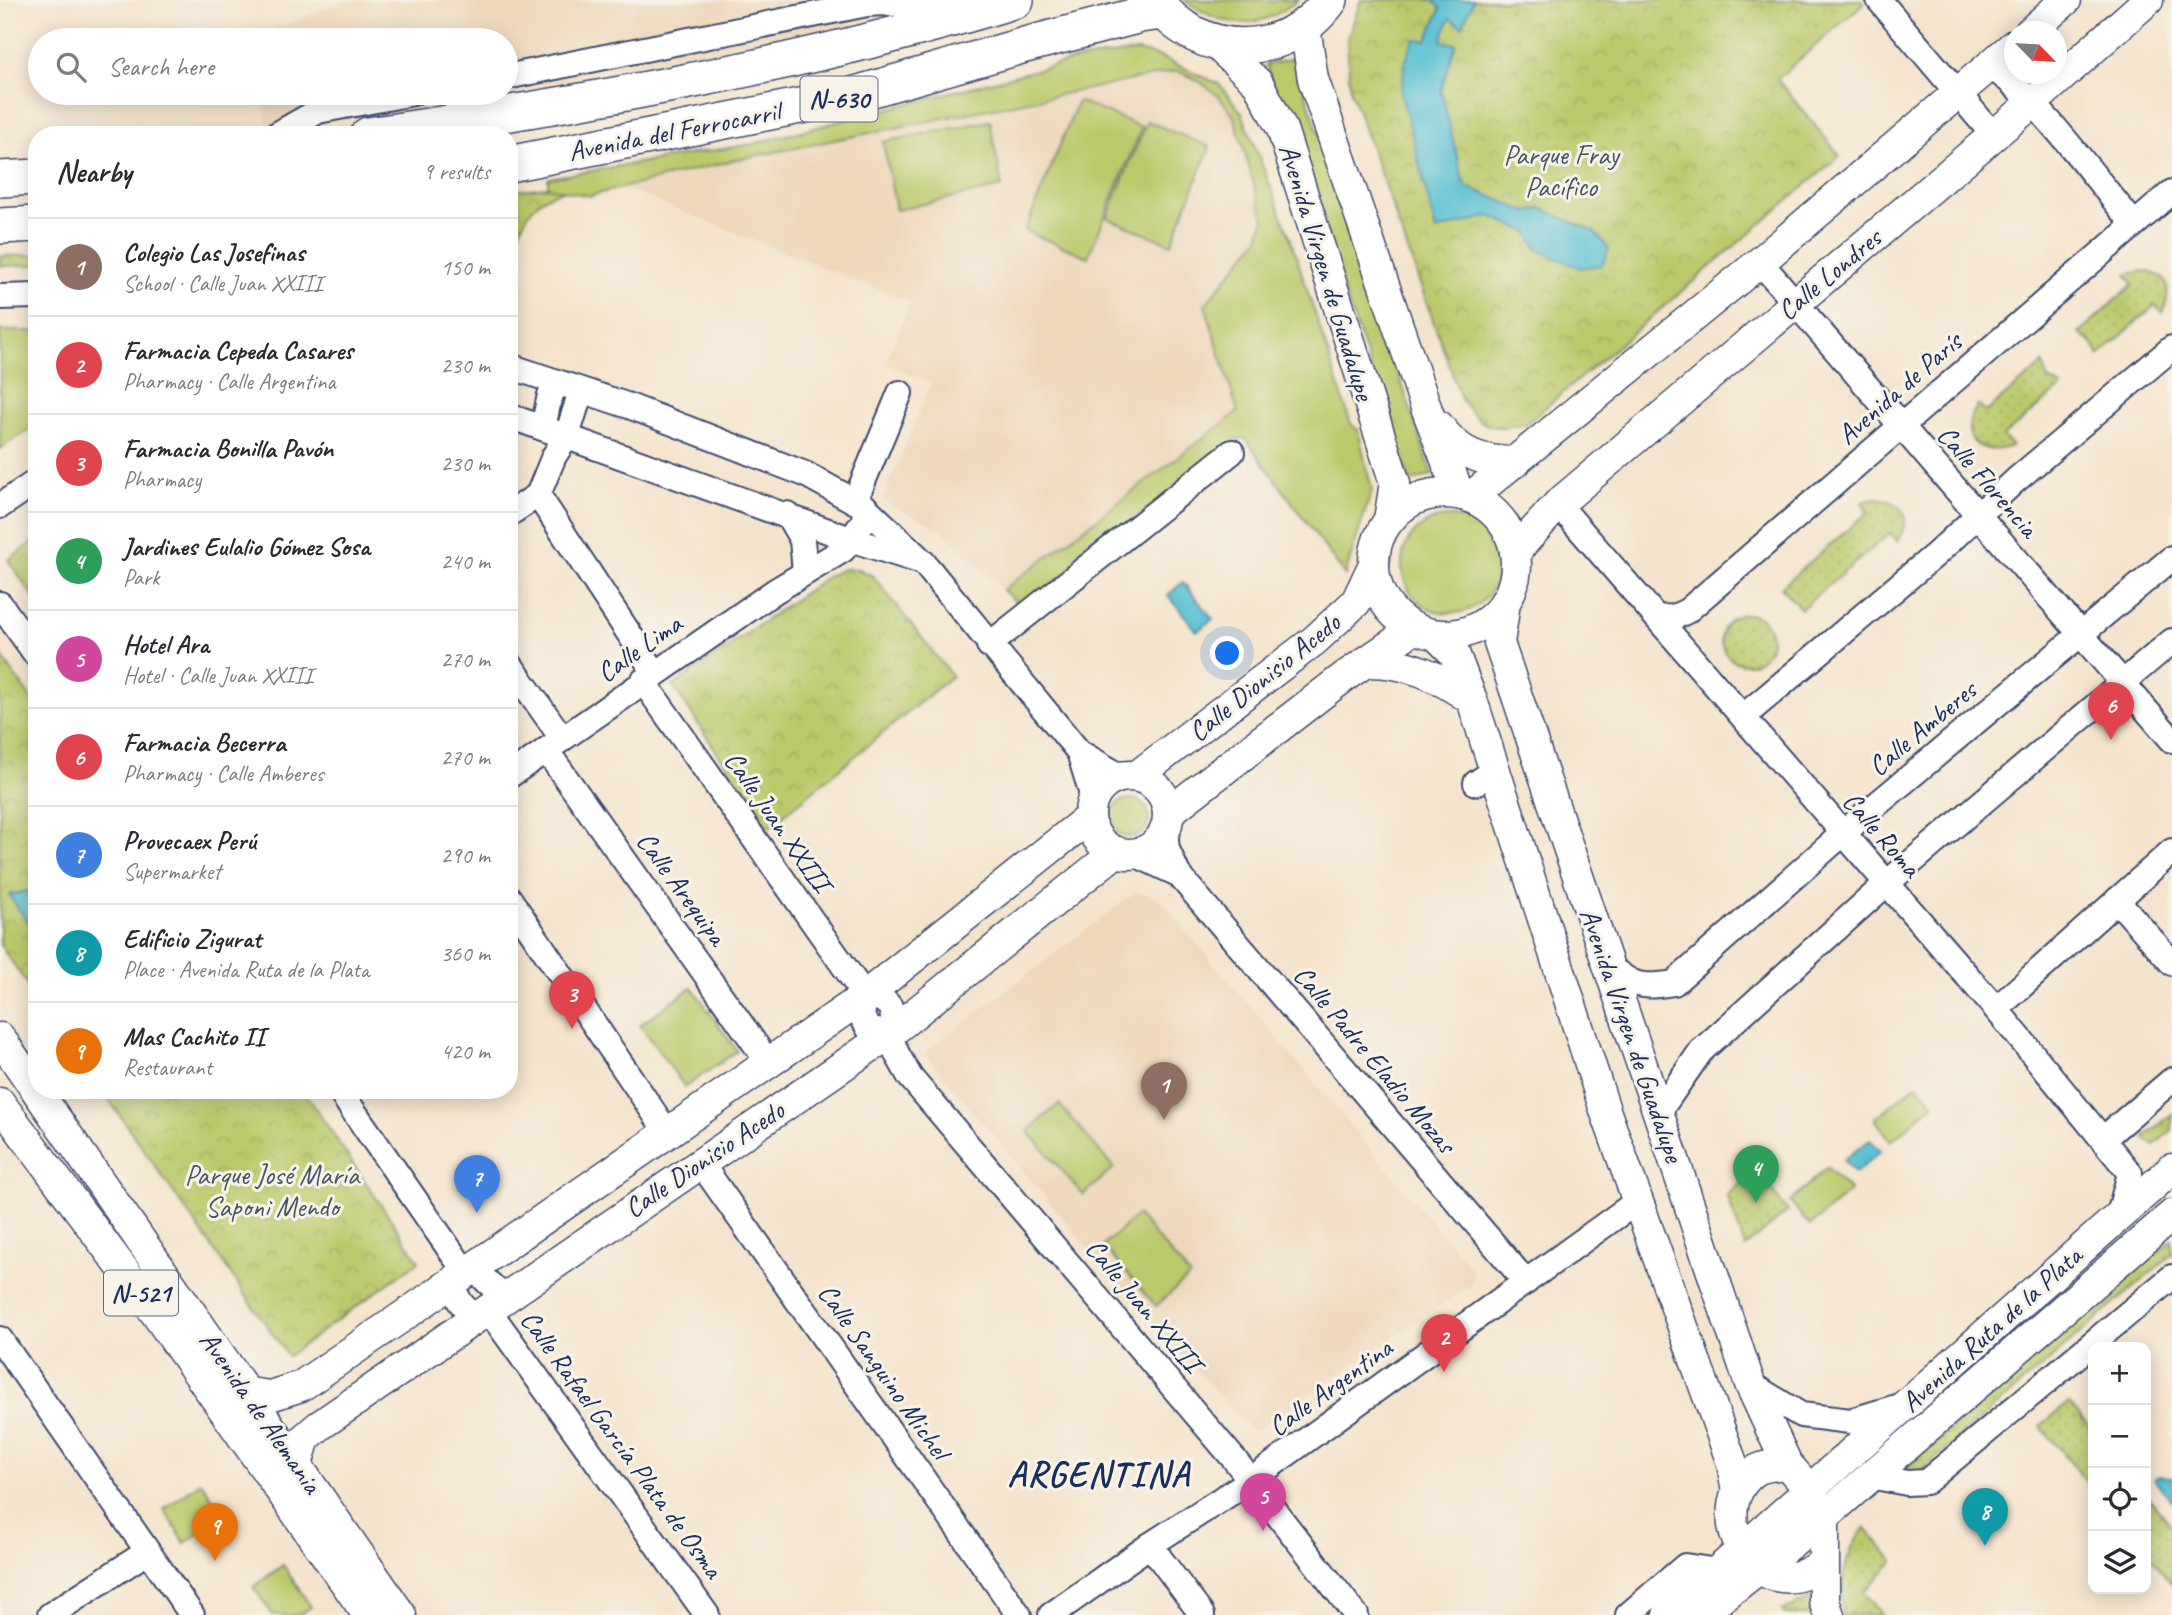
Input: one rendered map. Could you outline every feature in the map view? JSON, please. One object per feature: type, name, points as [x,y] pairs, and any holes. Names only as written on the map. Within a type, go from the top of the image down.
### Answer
[{"type":"highway","name":"Avenida del Ferrocarril","points":[[428,126],[508,114],[794,60],[1016,0]]},
{"type":"highway","name":"N-630","points":[[1159,6],[1185,30],[1216,44],[1244,48],[1266,45],[1305,27],[1330,0]]},
{"type":"highway","name":"Avenida del Ferrocarril","points":[[518,161],[845,97],[1140,15],[1159,6]]},
{"type":"highway","points":[[0,179],[28,177]]},
{"type":"highway","points":[[0,226],[28,224]]},
{"type":"main road","points":[[2042,21],[2066,0]]},
{"type":"main road","name":"Calle Londres","points":[[1516,552],[1559,504],[2031,104],[2148,0]]},
{"type":"main road","name":"Avenida Virgen de Guadalupe","points":[[1305,27],[1313,79],[1427,410],[1465,495]]},
{"type":"main road","name":"Avenida Virgen de Guadalupe","points":[[1216,44],[1258,83],[1282,129],[1395,483],[1390,520]]},
{"type":"main road","name":"Calle Londres","points":[[1465,495],[1516,463],[1760,261],[2004,53]]},
{"type":"main road","points":[[1427,410],[1452,444],[1462,451],[1492,462],[1516,463]]},
{"type":"main road","points":[[1440,493],[1465,495],[1496,513],[1509,531],[1516,552],[1516,569],[1505,601],[1492,617],[1476,628],[1456,634],[1426,631],[1398,617],[1385,602],[1377,584],[1374,564],[1378,541],[1390,520],[1403,506],[1421,497],[1440,493]]},
{"type":"main road","name":"Calle Dionisio Acedo","points":[[1129,776],[1315,640],[1356,602],[1374,564]]},
{"type":"main road","name":"Avenida Virgen de Guadalupe","points":[[1505,601],[1499,643],[1751,1384],[1787,1464],[1809,1489],[1824,1517]]},
{"type":"main road","name":"Avenida Virgen de Guadalupe","points":[[1426,631],[1454,653],[1472,700],[1485,777],[1732,1463],[1737,1492],[1732,1519],[1749,1579]]},
{"type":"main road","name":"Calle Dionisio Acedo","points":[[1166,822],[1271,746],[1368,662],[1426,631]]},
{"type":"main road","points":[[1368,662],[1396,662],[1427,671],[1472,700]]},
{"type":"main road","points":[[1129,776],[1159,789],[1166,822],[1157,842],[1126,853],[1097,839],[1091,807],[1100,788],[1129,776]]},
{"type":"main road","name":"Calle Dionisio Acedo","points":[[248,1393],[270,1396],[301,1386],[865,996],[1091,807]]},
{"type":"main road","name":"Calle Dionisio Acedo","points":[[298,1464],[306,1438],[318,1426],[890,1034],[1126,853]]},
{"type":"main road","name":"Avenida de Alemania","points":[[0,1038],[28,1078]]},
{"type":"main road","name":"Avenida de Alemania","points":[[43,1099],[401,1615]]},
{"type":"main road","name":"Avenida de Alemania","points":[[0,1103],[157,1315],[368,1615]]},
{"type":"main road","name":"Avenida Ruta de la Plata","points":[[1749,1579],[1809,1489],[2172,1169]]},
{"type":"main road","name":"Avenida Ruta de la Plata","points":[[1749,1579],[2172,1215]]},
{"type":"main road","points":[[157,1315],[242,1420],[296,1430],[318,1426]]},
{"type":"main road","points":[[278,1486],[268,1440],[276,1409],[301,1386]]},
{"type":"main road","points":[[1737,1492],[1756,1470],[1787,1464]]},
{"type":"main road","points":[[1824,1517],[1824,1601],[1829,1615]]},
{"type":"main road","points":[[1749,1579],[1780,1597],[1805,1587],[1823,1563]]},
{"type":"main road","points":[[1668,1615],[1749,1579]]},
{"type":"main road","points":[[1700,1615],[1749,1579]]},
{"type":"street","points":[[1879,0],[1984,124],[1997,131]]},
{"type":"street","points":[[518,75],[867,4],[905,2],[938,10],[979,10]]},
{"type":"street","points":[[1988,66],[2002,74],[2031,104],[2134,224]]},
{"type":"street","points":[[292,126],[318,111],[350,105]]},
{"type":"street","name":"Avenida de París","points":[[1659,618],[1674,617],[1688,611],[2172,192]]},
{"type":"street","name":"Calle Florencia","points":[[1760,261],[2172,740]]},
{"type":"street","points":[[0,297],[28,296]]},
{"type":"street","points":[[1744,716],[2172,348]]},
{"type":"street","points":[[518,369],[805,474],[855,502],[923,562],[1079,752],[1129,776]]},
{"type":"street","points":[[543,428],[550,395],[570,387]]},
{"type":"street","points":[[518,508],[538,495],[554,456],[567,436],[570,387]]},
{"type":"street","name":"Calle Lima","points":[[518,770],[805,572],[843,536],[900,393]]},
{"type":"street","points":[[518,419],[923,562]]},
{"type":"street","points":[[989,645],[1232,452]]},
{"type":"street","points":[[0,506],[28,487]]},
{"type":"street","name":"Calle Juan XXIII","points":[[538,495],[649,677],[865,996],[862,1017],[869,1029],[890,1034],[897,1054],[911,1077],[1251,1480],[1356,1615]]},
{"type":"street","name":"Calle Roma","points":[[1559,504],[1996,1009],[2130,1173],[2119,1215]]},
{"type":"street","points":[[787,514],[802,540],[805,572]]},
{"type":"street","name":"Calle Amberes","points":[[1608,965],[1624,979],[1645,988],[1674,984],[1843,834],[2172,558]]},
{"type":"street","points":[[0,604],[28,643]]},
{"type":"street","points":[[1658,1113],[1700,1051],[1888,883],[2172,642]]},
{"type":"street","name":"Calle Arequipa","points":[[518,679],[554,744],[768,1062]]},
{"type":"street","points":[[1079,752],[1091,807]]},
{"type":"street","name":"Calle Padre Eladio Mozas","points":[[1166,822],[1167,849],[1178,874],[1526,1282]]},
{"type":"street","points":[[1996,1009],[2172,851]]},
{"type":"street","name":"Calle Padre Eladio Mozas","points":[[1126,853],[1178,874]]},
{"type":"street","points":[[2117,900],[2172,963]]},
{"type":"street","points":[[518,911],[667,1132]]},
{"type":"street","points":[[2103,1139],[2172,1080]]},
{"type":"street","points":[[345,1099],[464,1274],[494,1288],[487,1308],[464,1308],[455,1296],[464,1274]]},
{"type":"street","name":"Calle Sanguino Michel","points":[[700,1162],[1019,1615]]},
{"type":"street","name":"Calle Argentina","points":[[1051,1615],[1150,1545],[1251,1480],[1639,1200]]},
{"type":"street","points":[[1870,1476],[1907,1483],[1926,1482],[2172,1277]]},
{"type":"street","name":"Calle Rafael García Plata de Osma","points":[[487,1308],[708,1615]]},
{"type":"street","points":[[0,1339],[192,1615]]},
{"type":"street","points":[[1751,1384],[1801,1415],[1850,1421],[1908,1404]]},
{"type":"street","points":[[1150,1545],[1202,1615]]},
{"type":"street","points":[[50,1615],[147,1552]]},
{"type":"street","points":[[1628,1615],[1685,1566],[1749,1579]]},
{"type":"shaded area","points":[[346,0],[949,0],[828,34],[697,61],[518,91],[518,28],[276,28]]},
{"type":"shaded area","points":[[1177,71],[1188,74],[1227,104],[1235,119],[1264,220],[1259,238],[1205,305],[1238,412],[1003,590],[942,530],[882,501],[931,383],[885,364],[910,302],[623,188],[735,160]]},
{"type":"shaded area","points":[[265,105],[429,105],[293,126],[267,126]]},
{"type":"shaded area","points":[[1136,892],[1158,897],[1474,1272],[1470,1286],[1253,1432],[1141,1311],[924,1053]]},
{"type":"green space","points":[[1184,0],[1298,0],[1269,18],[1241,23],[1213,17]]},
{"type":"green space","name":"Parque Fray Pacífico","points":[[1361,0],[1862,0],[1864,3],[1777,79],[1840,156],[1526,424],[1504,427],[1489,425],[1476,417],[1462,401],[1350,89],[1347,40]]},
{"type":"green space","points":[[1138,51],[1160,57],[1219,84],[1242,113],[1290,237],[1351,424],[1358,430],[1372,490],[1345,575],[1245,438],[1236,439],[1022,608],[1003,590],[1238,412],[1205,305],[1259,238],[1264,219],[1235,119],[1218,96],[1186,74],[1177,71],[735,160],[589,196],[548,187],[548,178],[752,144],[1071,61]]},
{"type":"green space","points":[[1294,58],[1432,475],[1410,482],[1266,65]]},
{"type":"green space","points":[[1078,101],[1142,127],[1088,257],[1025,231]]},
{"type":"green space","points":[[990,121],[1002,187],[896,210],[883,142]]},
{"type":"green space","points":[[1147,121],[1210,147],[1171,244],[1107,218]]},
{"type":"green space","points":[[548,187],[563,191],[541,200],[527,215],[518,235],[518,190]]},
{"type":"green space","points":[[28,255],[28,265],[0,266],[0,256]]},
{"type":"green space","points":[[2140,271],[2157,275],[2166,283],[2167,296],[2163,313],[2155,305],[2099,356],[2092,343],[2079,333],[2133,284],[2127,275]]},
{"type":"green space","points":[[0,331],[28,331],[28,431],[0,449]]},
{"type":"green space","points":[[2043,364],[2047,379],[2062,387],[2003,436],[2012,446],[2000,449],[1980,447],[1970,435],[1969,427],[1978,405],[1986,412]]},
{"type":"green space","points":[[1874,498],[1893,502],[1903,511],[1905,524],[1897,541],[1890,533],[1801,609],[1781,587],[1868,512],[1862,502]]},
{"type":"green space","points":[[1450,517],[1468,521],[1484,531],[1494,547],[1498,565],[1494,583],[1484,599],[1468,609],[1450,613],[1432,609],[1416,599],[1406,583],[1402,565],[1406,547],[1416,531],[1432,521]]},
{"type":"green space","points":[[28,546],[28,589],[8,560]]},
{"type":"green space","points":[[843,569],[858,569],[873,576],[952,676],[768,828],[673,686],[828,576]]},
{"type":"green space","points":[[1746,614],[1764,621],[1771,639],[1764,657],[1746,664],[1728,657],[1721,639],[1728,621]]},
{"type":"green space","points":[[0,654],[28,694],[28,985],[0,945]]},
{"type":"green space","points":[[1130,799],[1143,805],[1149,818],[1143,831],[1130,837],[1117,831],[1111,818],[1117,805]]},
{"type":"green space","points":[[692,987],[737,1051],[685,1087],[640,1025]]},
{"type":"green space","points":[[1917,1084],[1934,1104],[1891,1141],[1875,1119]]},
{"type":"green space","name":"Parque José María Saponi Mendo","points":[[108,1099],[309,1099],[419,1261],[288,1356]]},
{"type":"green space","points":[[1059,1104],[1114,1168],[1083,1195],[1028,1131]]},
{"type":"green space","points":[[2172,1114],[2172,1130],[2154,1145],[2144,1138]]},
{"type":"green space","points":[[1827,1167],[1850,1191],[1810,1226],[1790,1202]]},
{"type":"green space","points":[[1756,1171],[1788,1211],[1745,1247],[1727,1195]]},
{"type":"green space","points":[[1137,1215],[1190,1276],[1156,1306],[1103,1246]]},
{"type":"green space","points":[[2172,1240],[2172,1254],[1914,1477],[1903,1470]]},
{"type":"green space","points":[[2069,1403],[2088,1426],[2088,1483],[2040,1426]]},
{"type":"green space","points":[[201,1482],[225,1516],[185,1543],[164,1509]]},
{"type":"green space","points":[[2151,1500],[2172,1526],[2172,1584],[2151,1558]]},
{"type":"green space","points":[[1865,1527],[1894,1561],[1864,1592],[1882,1615],[1842,1615],[1845,1569],[1852,1548]]},
{"type":"green space","points":[[283,1565],[311,1607],[299,1615],[273,1615],[253,1587]]},
{"type":"green space","points":[[1813,1597],[1817,1615],[1785,1615],[1782,1611]]},
{"type":"water","points":[[1432,0],[1474,0],[1462,27],[1450,18],[1441,41],[1456,44],[1441,90],[1464,185],[1527,212],[1541,208],[1595,232],[1609,249],[1602,265],[1580,268],[1538,250],[1528,232],[1490,216],[1436,231],[1401,92],[1405,62],[1414,39],[1427,40],[1441,8]]},
{"type":"water","points":[[1183,582],[1213,619],[1197,631],[1168,595]]},
{"type":"water","points":[[28,891],[28,922],[9,895]]},
{"type":"water","points":[[1870,1140],[1881,1151],[1855,1173],[1843,1160]]},
{"type":"water","points":[[2159,1476],[2172,1477],[2172,1501],[2154,1479]]},
{"type":"place","name":"Farmacia Becerra","points":[[2111,740]]},
{"type":"place","name":"Farmacia Bonilla Pavón","points":[[572,1029]]},
{"type":"place","name":"Colegio Las Josefinas","points":[[1164,1120]]},
{"type":"place","name":"Jardines Eulalio Gómez Sosa","points":[[1756,1203]]},
{"type":"place","name":"Provecaex Perú","points":[[477,1213]]},
{"type":"place","name":"Farmacia Cepeda Casares","points":[[1444,1372]]},
{"type":"place","name":"Hotel Ara","points":[[1263,1531]]},
{"type":"place","name":"Edificio Zigurat","points":[[1985,1546]]},
{"type":"place","name":"Mas Cachito II","points":[[215,1561]]},
{"type":"district","name":"ARGENTINA","points":[[1099,1474]]}]
